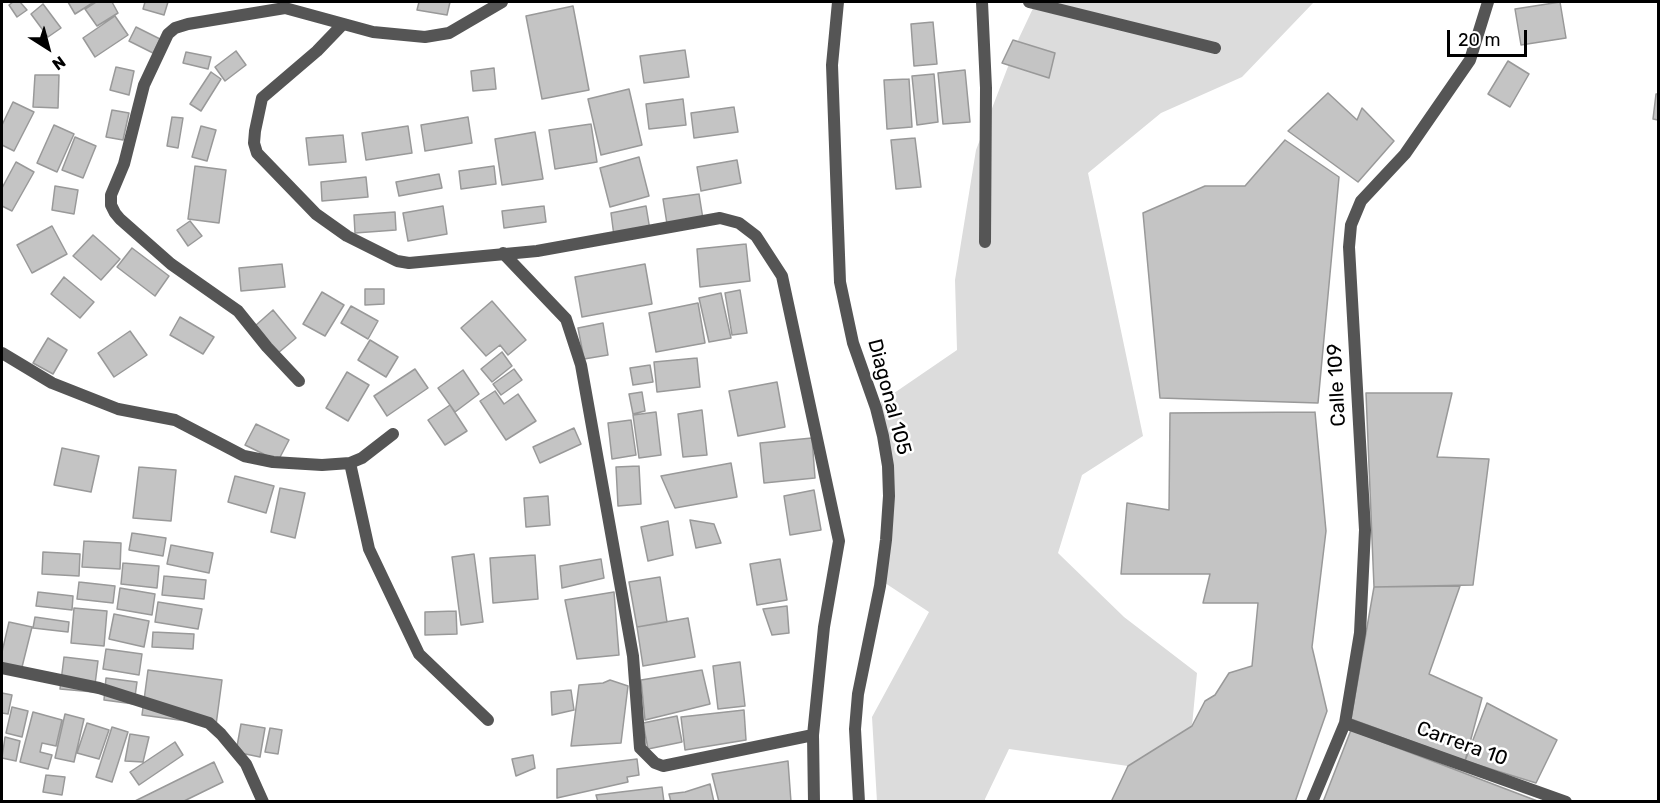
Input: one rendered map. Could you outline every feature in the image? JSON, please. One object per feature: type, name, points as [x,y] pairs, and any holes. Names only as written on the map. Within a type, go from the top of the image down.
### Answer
[{"type":"street","points":[[299,381],[238,311],[171,264],[120,219],[111,205],[111,195],[123,164],[144,85],[168,34],[188,24],[285,8],[373,32],[424,37],[449,33],[502,2]]},
{"type":"street","name":"Diagonal 105","points":[[838,2],[832,65],[840,282],[853,343],[870,388],[883,436],[888,466],[889,496],[880,586],[858,694],[855,729],[859,801]]},
{"type":"street","points":[[982,2],[986,88],[985,243]]},
{"type":"street","points":[[1029,2],[1215,48]]},
{"type":"street","name":"Calle 109","points":[[1312,801],[1345,723],[1360,633],[1365,530],[1349,247],[1351,225],[1361,201],[1405,154],[1470,60],[1488,2]]},
{"type":"street","points":[[342,25],[317,51],[262,98],[254,143],[257,153],[330,226],[397,261],[409,263],[537,251],[720,219],[739,223],[756,236],[782,276],[839,541],[824,627],[813,735],[814,801]]},
{"type":"street","points":[[503,253],[566,319],[581,365],[633,656],[640,748],[646,756],[663,766],[813,735]]},
{"type":"street","points":[[2,353],[52,383],[118,409],[175,420],[243,456],[273,462],[322,465],[350,463],[362,458],[393,434]]},
{"type":"street","points":[[350,463],[369,549],[419,654],[488,720]]},
{"type":"street","points":[[2,668],[99,688],[209,723],[246,764],[263,801]]},
{"type":"street","name":"Carrera 10","points":[[1345,723],[1566,801]]},
{"type":"shaded area","points":[[1036,2],[1314,2],[1242,77],[1161,113],[1088,173],[1143,436],[1082,475],[1058,553],[1124,617],[1197,673],[1192,726],[1128,766],[1009,749],[985,801],[877,802],[872,717],[929,612],[885,583],[892,501],[881,402],[957,350],[955,280],[976,150],[1019,38]]},
{"type":"building","points":[[13,2],[20,2],[27,10],[17,17],[9,5]]},
{"type":"building","points":[[68,2],[94,2],[75,14]]},
{"type":"building","points":[[96,2],[112,2],[118,13],[97,26],[85,9]]},
{"type":"building","points":[[145,2],[168,2],[164,15],[143,9]]},
{"type":"building","points":[[419,2],[450,2],[447,15],[417,10]]},
{"type":"building","points":[[1560,2],[1566,38],[1521,45],[1515,9]]},
{"type":"building","points":[[43,4],[61,28],[48,37],[31,14]]},
{"type":"building","points":[[573,6],[589,90],[542,99],[526,16]]},
{"type":"building","points":[[115,16],[128,35],[95,57],[83,38]]},
{"type":"building","points":[[933,22],[937,64],[914,66],[911,24]]},
{"type":"building","points":[[136,27],[160,39],[153,53],[129,41]]},
{"type":"building","points":[[1013,40],[1055,53],[1049,78],[1002,63]]},
{"type":"building","points":[[685,50],[689,77],[644,83],[640,56]]},
{"type":"building","points":[[236,51],[246,65],[225,81],[215,67]]},
{"type":"building","points":[[186,52],[211,57],[208,69],[183,63]]},
{"type":"building","points":[[1508,61],[1529,74],[1510,107],[1488,94]]},
{"type":"building","points":[[116,67],[134,71],[129,95],[110,90]]},
{"type":"building","points":[[494,68],[496,89],[473,91],[471,71]]},
{"type":"building","points":[[965,70],[970,122],[943,124],[938,73]]},
{"type":"building","points":[[211,72],[221,79],[201,111],[190,104]]},
{"type":"building","points":[[934,74],[938,122],[917,125],[912,76]]},
{"type":"building","points":[[35,75],[59,75],[58,108],[33,107]]},
{"type":"building","points":[[909,79],[912,127],[887,129],[884,80]]},
{"type":"building","points":[[629,89],[642,145],[601,155],[588,99]]},
{"type":"building","points":[[1328,93],[1357,120],[1362,108],[1394,141],[1358,182],[1288,131]]},
{"type":"building","points":[[1656,94],[1658,94],[1658,120],[1653,119]]},
{"type":"building","points":[[683,99],[686,125],[649,129],[646,104]]},
{"type":"building","points":[[13,102],[34,112],[14,151],[2,145],[2,125]]},
{"type":"building","points":[[734,107],[738,132],[694,138],[691,113]]},
{"type":"building","points":[[112,110],[129,113],[123,140],[106,137]]},
{"type":"building","points":[[172,117],[183,118],[178,148],[167,146]]},
{"type":"building","points":[[468,117],[472,143],[425,151],[421,125]]},
{"type":"building","points":[[591,124],[597,162],[555,169],[549,130]]},
{"type":"building","points":[[54,125],[74,134],[57,172],[37,163]]},
{"type":"building","points":[[201,126],[216,130],[207,161],[192,157]]},
{"type":"building","points":[[408,126],[412,153],[366,160],[362,133]]},
{"type":"building","points":[[535,132],[543,179],[502,185],[495,139]]},
{"type":"building","points":[[343,135],[346,162],[309,165],[306,138]]},
{"type":"building","points":[[75,137],[96,146],[83,178],[62,170]]},
{"type":"building","points":[[915,138],[921,187],[896,189],[891,140]]},
{"type":"building","points":[[1285,140],[1339,177],[1318,403],[1160,398],[1143,213],[1205,186],[1245,186]]},
{"type":"building","points":[[639,157],[649,196],[610,207],[600,168]]},
{"type":"building","points":[[737,160],[741,183],[701,191],[697,167]]},
{"type":"building","points":[[16,162],[34,172],[12,211],[2,206],[2,188]]},
{"type":"building","points":[[195,166],[226,170],[219,223],[188,219]]},
{"type":"building","points":[[494,166],[496,184],[461,189],[459,171]]},
{"type":"building","points":[[439,174],[442,188],[399,196],[396,182]]},
{"type":"building","points":[[366,177],[368,197],[322,201],[321,182]]},
{"type":"building","points":[[55,186],[78,190],[74,214],[52,210]]},
{"type":"building","points":[[699,194],[703,219],[667,224],[663,199]]},
{"type":"building","points":[[443,206],[447,234],[408,241],[403,213]]},
{"type":"building","points":[[544,206],[546,222],[504,228],[502,211]]},
{"type":"building","points":[[646,206],[650,230],[614,236],[611,213]]},
{"type":"building","points":[[395,212],[396,230],[355,233],[354,215]]},
{"type":"building","points":[[190,221],[202,236],[188,246],[177,230]]},
{"type":"building","points":[[52,226],[67,254],[32,273],[17,245]]},
{"type":"building","points":[[93,235],[120,259],[101,280],[73,256]]},
{"type":"building","points":[[746,244],[750,281],[700,287],[697,249]]},
{"type":"building","points":[[132,248],[169,276],[155,296],[117,267]]},
{"type":"building","points":[[282,264],[285,287],[241,291],[239,268]]},
{"type":"building","points":[[645,264],[652,304],[582,317],[575,277]]},
{"type":"building","points":[[64,277],[94,302],[80,318],[51,294]]},
{"type":"building","points":[[365,289],[384,289],[384,304],[365,305]]},
{"type":"building","points":[[740,290],[747,333],[732,335],[725,293]]},
{"type":"building","points":[[322,292],[344,305],[325,336],[303,324]]},
{"type":"building","points":[[721,293],[731,338],[709,342],[699,298]]},
{"type":"building","points":[[492,301],[526,340],[508,355],[500,345],[486,356],[461,328]]},
{"type":"building","points":[[698,303],[705,343],[656,352],[649,313]]},
{"type":"building","points":[[351,306],[378,321],[368,339],[341,323]]},
{"type":"building","points":[[273,310],[296,338],[278,353],[255,326]]},
{"type":"building","points":[[180,317],[214,337],[203,354],[170,335]]},
{"type":"building","points":[[603,323],[608,355],[584,359],[578,328]]},
{"type":"building","points":[[130,331],[147,355],[114,377],[98,353]]},
{"type":"building","points":[[48,338],[67,350],[53,374],[33,363]]},
{"type":"building","points":[[370,340],[398,357],[386,377],[358,360]]},
{"type":"building","points":[[502,352],[512,366],[492,382],[481,369]]},
{"type":"building","points":[[697,358],[700,387],[657,392],[654,362]]},
{"type":"building","points":[[650,365],[653,382],[633,385],[630,368]]},
{"type":"building","points":[[415,369],[428,388],[387,416],[374,396]]},
{"type":"building","points":[[514,369],[522,380],[501,395],[493,384]]},
{"type":"building","points":[[463,370],[479,394],[455,412],[438,388]]},
{"type":"building","points":[[347,372],[369,385],[348,421],[326,408]]},
{"type":"building","points":[[777,382],[785,427],[738,436],[729,391]]},
{"type":"building","points":[[495,391],[504,404],[518,394],[536,421],[506,440],[480,401]]},
{"type":"building","points":[[642,392],[645,411],[633,414],[629,394]]},
{"type":"building","points":[[1366,393],[1452,393],[1437,457],[1489,459],[1473,585],[1374,587]]},
{"type":"building","points":[[450,405],[467,431],[445,445],[428,420]]},
{"type":"building","points":[[702,410],[707,455],[683,457],[678,414]]},
{"type":"building","points":[[656,412],[661,455],[639,458],[633,415]]},
{"type":"building","points":[[1315,412],[1326,531],[1312,647],[1327,711],[1295,802],[1111,802],[1128,766],[1192,726],[1205,701],[1215,695],[1229,673],[1252,666],[1258,603],[1203,603],[1210,574],[1121,574],[1127,503],[1169,510],[1170,413]]},
{"type":"building","points":[[631,420],[636,455],[612,459],[608,423]]},
{"type":"building","points":[[256,424],[289,440],[278,461],[245,445]]},
{"type":"building","points":[[574,428],[581,444],[540,463],[533,447]]},
{"type":"building","points":[[812,438],[815,478],[764,483],[760,443]]},
{"type":"building","points":[[62,448],[99,456],[91,492],[54,485]]},
{"type":"building","points":[[731,463],[737,497],[675,508],[661,476]]},
{"type":"building","points":[[639,466],[641,504],[618,506],[616,467]]},
{"type":"building","points":[[139,467],[176,470],[171,521],[133,518]]},
{"type":"building","points":[[235,476],[274,486],[266,513],[228,502]]},
{"type":"building","points":[[280,488],[305,493],[295,538],[271,532]]},
{"type":"building","points":[[814,490],[821,530],[790,535],[784,496]]},
{"type":"building","points":[[548,496],[550,525],[526,527],[524,498]]},
{"type":"building","points":[[690,520],[714,524],[721,543],[696,548]]},
{"type":"building","points":[[668,521],[673,555],[648,561],[641,527]]},
{"type":"building","points":[[132,533],[166,538],[163,556],[129,550]]},
{"type":"building","points":[[84,541],[121,543],[120,569],[82,567]]},
{"type":"building","points":[[171,545],[213,553],[209,573],[167,564]]},
{"type":"building","points":[[43,552],[80,554],[79,576],[42,574]]},
{"type":"building","points":[[474,554],[483,622],[461,625],[452,557]]},
{"type":"building","points":[[535,555],[538,599],[493,603],[490,558]]},
{"type":"building","points":[[601,559],[604,578],[562,588],[560,566]]},
{"type":"building","points":[[780,559],[787,600],[757,605],[750,564]]},
{"type":"building","points":[[123,563],[159,566],[157,588],[121,584]]},
{"type":"building","points":[[164,576],[206,580],[204,599],[162,595]]},
{"type":"building","points":[[660,577],[667,622],[637,627],[629,582]]},
{"type":"building","points":[[79,582],[115,586],[113,603],[77,599]]},
{"type":"building","points":[[1460,586],[1429,674],[1482,698],[1465,761],[1351,719],[1374,587]]},
{"type":"building","points":[[120,588],[155,594],[152,615],[117,609]]},
{"type":"building","points":[[38,592],[73,596],[72,610],[36,606]]},
{"type":"building","points":[[614,592],[619,655],[577,659],[565,600]]},
{"type":"building","points":[[158,602],[202,609],[198,629],[155,622]]},
{"type":"building","points":[[787,606],[789,633],[772,635],[763,609]]},
{"type":"building","points":[[74,608],[107,611],[104,646],[71,643]]},
{"type":"building","points":[[456,611],[457,634],[425,635],[425,612]]},
{"type":"building","points":[[114,614],[149,621],[144,647],[109,639]]},
{"type":"building","points":[[35,617],[69,622],[68,632],[33,628]]},
{"type":"building","points":[[688,618],[695,657],[643,666],[637,627]]},
{"type":"building","points":[[9,622],[32,627],[20,675],[2,670],[2,652]]},
{"type":"building","points":[[153,632],[194,634],[193,649],[152,647]]},
{"type":"building","points":[[106,649],[142,654],[139,675],[103,669]]},
{"type":"building","points":[[64,657],[98,661],[94,692],[60,689]]},
{"type":"building","points":[[740,662],[745,706],[718,709],[713,666]]},
{"type":"building","points":[[148,670],[222,680],[216,725],[142,715]]},
{"type":"building","points":[[702,670],[710,704],[645,720],[641,680]]},
{"type":"building","points":[[106,678],[137,682],[134,704],[104,700]]},
{"type":"building","points":[[610,680],[628,686],[621,743],[571,746],[579,685],[603,683]]},
{"type":"building","points":[[571,690],[574,710],[552,715],[551,692]]},
{"type":"building","points":[[2,693],[12,695],[8,714],[2,713]]},
{"type":"building","points":[[1487,703],[1557,740],[1536,783],[1465,761]]},
{"type":"building","points":[[12,707],[28,711],[22,737],[6,733]]},
{"type":"building","points":[[744,710],[746,740],[685,750],[681,717]]},
{"type":"building","points":[[33,712],[62,720],[56,746],[42,743],[40,752],[52,755],[48,769],[20,762]]},
{"type":"building","points":[[65,714],[84,719],[74,762],[55,758]]},
{"type":"building","points":[[677,716],[682,742],[648,749],[643,723]]},
{"type":"building","points":[[87,723],[109,730],[99,759],[77,753]]},
{"type":"building","points":[[241,724],[265,728],[260,757],[236,752]]},
{"type":"building","points":[[112,727],[128,732],[112,782],[96,777]]},
{"type":"building","points":[[270,728],[282,730],[278,754],[265,752]]},
{"type":"building","points":[[1351,730],[1540,802],[1323,802]]},
{"type":"building","points":[[130,734],[149,737],[143,762],[125,761]]},
{"type":"building","points":[[5,737],[20,741],[16,761],[2,758]]},
{"type":"building","points":[[175,742],[183,755],[139,785],[130,772]]},
{"type":"building","points":[[533,755],[535,768],[516,776],[512,759]]},
{"type":"building","points":[[637,759],[639,775],[627,777],[628,782],[557,798],[557,769]]},
{"type":"building","points":[[788,761],[791,802],[719,802],[712,774]]},
{"type":"building","points":[[214,762],[223,782],[182,802],[133,802]]},
{"type":"building","points":[[46,775],[65,777],[62,795],[43,792]]},
{"type":"building","points":[[710,784],[714,802],[671,802],[669,794],[685,792]]},
{"type":"building","points":[[662,787],[664,802],[598,802],[596,795]]}]
